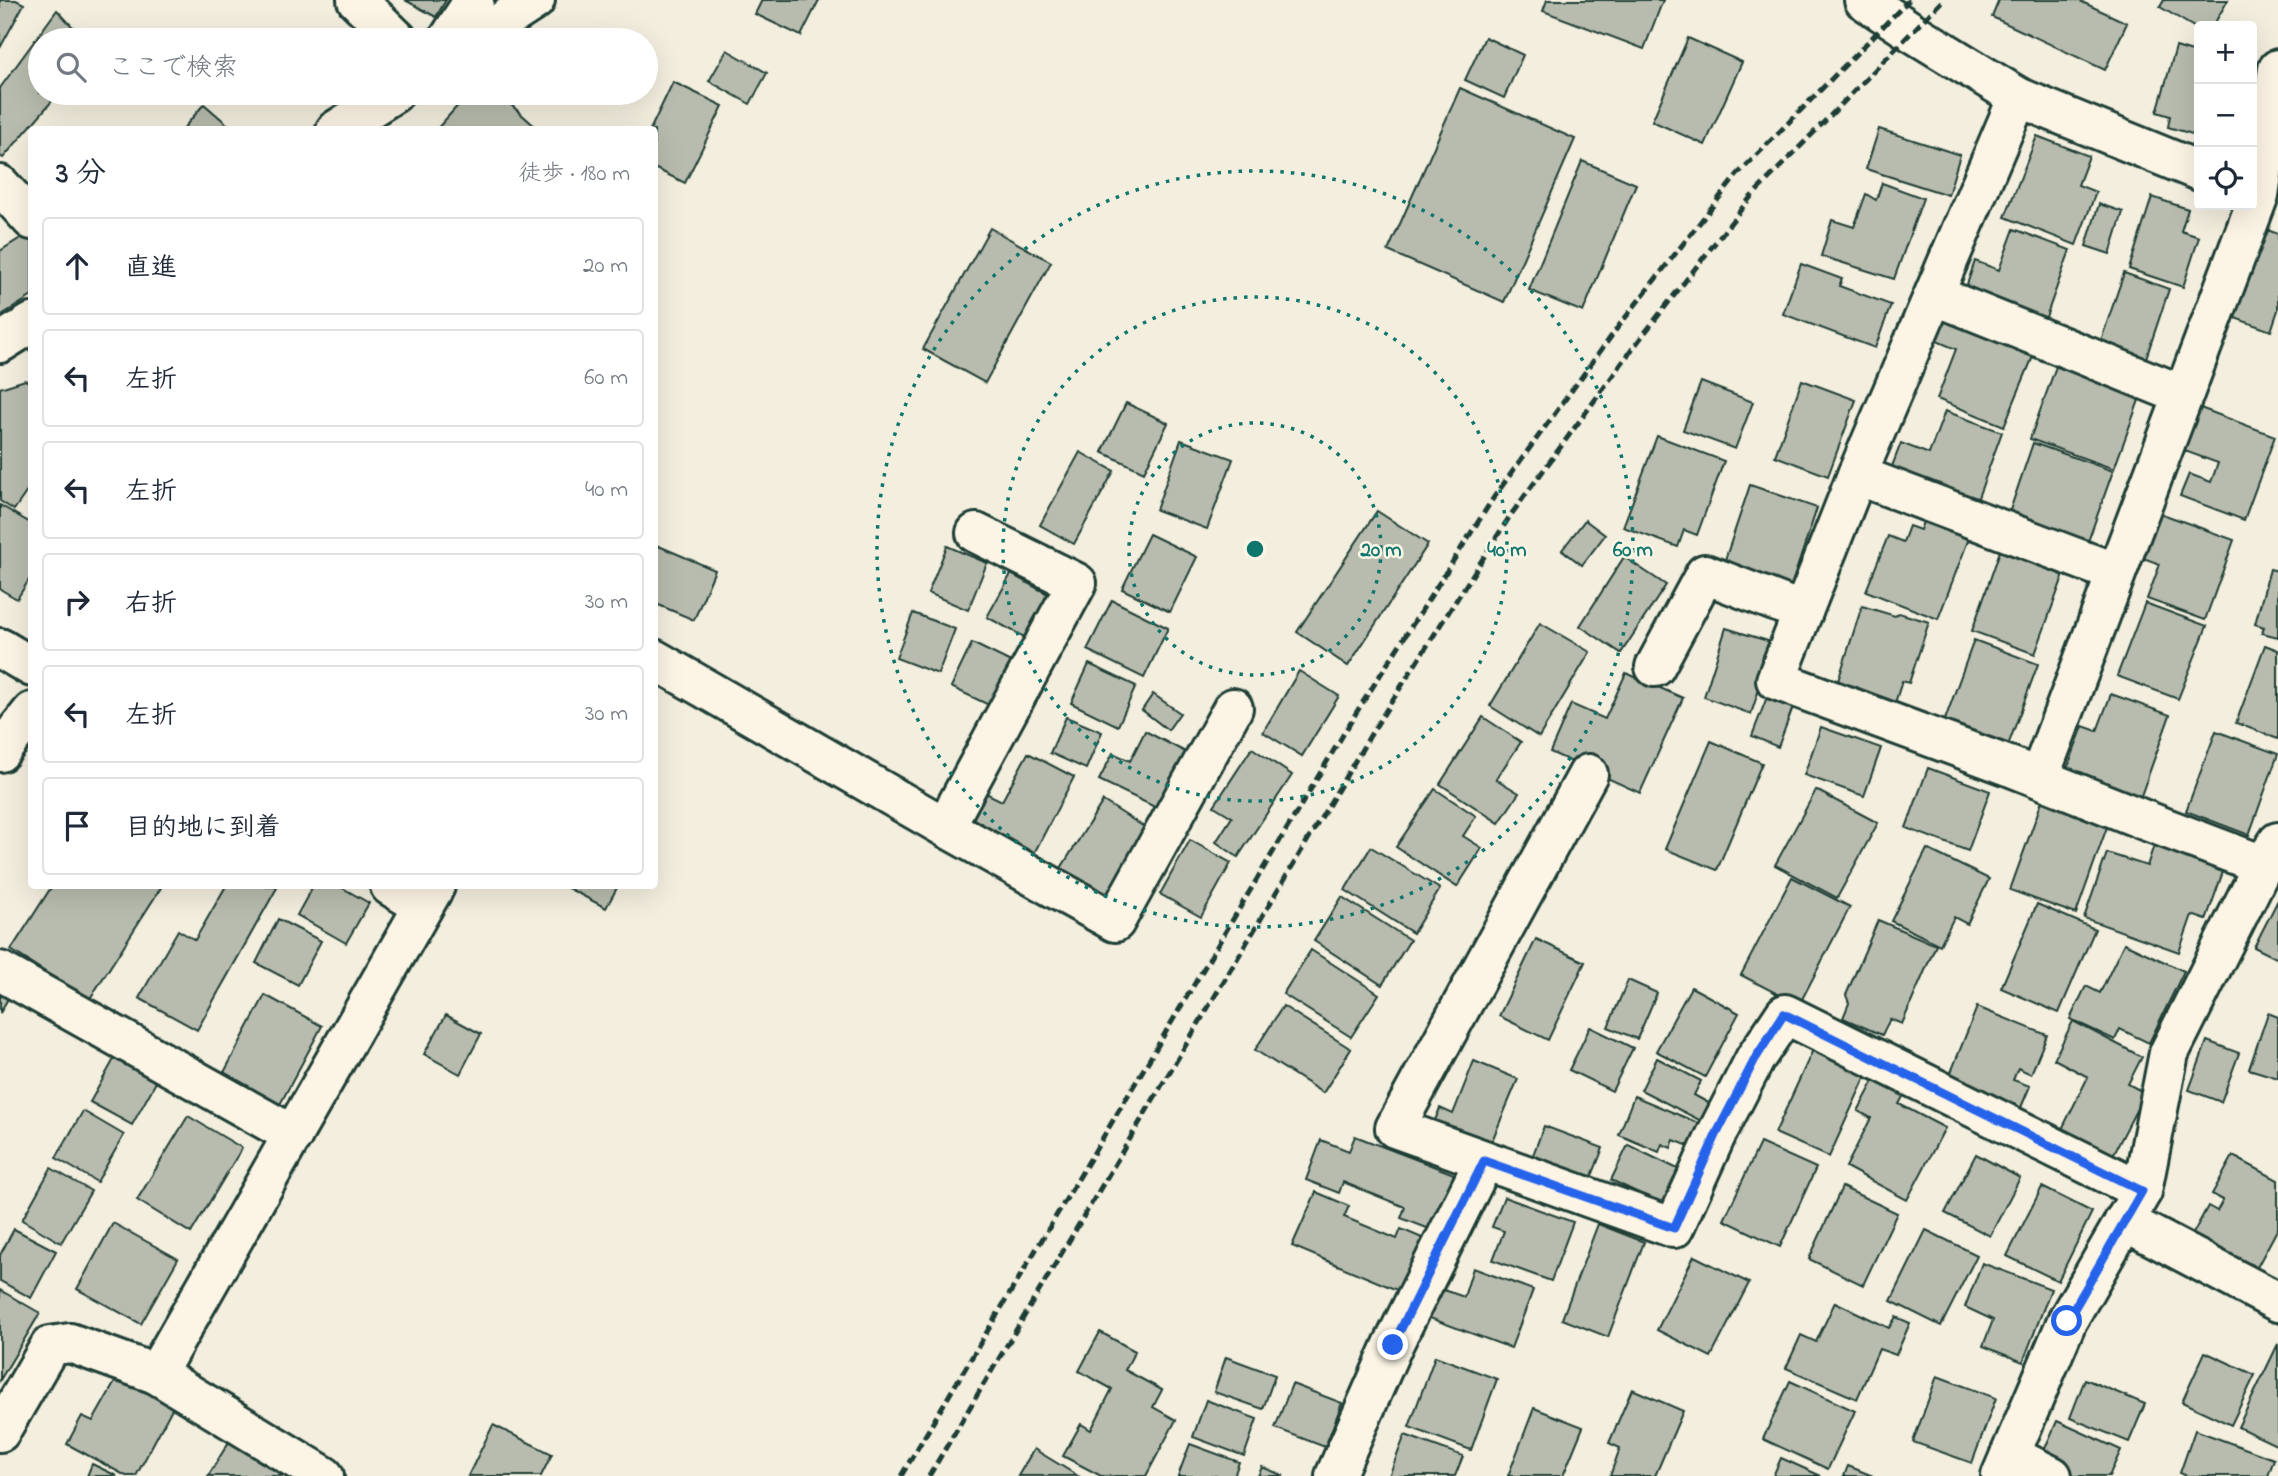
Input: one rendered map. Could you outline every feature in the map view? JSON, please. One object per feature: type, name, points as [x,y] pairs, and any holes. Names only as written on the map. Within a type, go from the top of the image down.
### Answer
[{"type":"street","points":[[358,0],[386,28]]},
{"type":"street","points":[[456,28],[474,0]]},
{"type":"street","points":[[492,28],[535,0]]},
{"type":"street","points":[[1864,0],[2018,97],[2194,169]]},
{"type":"street","points":[[2039,778],[2183,395],[2263,197],[2278,69]]},
{"type":"street","points":[[2018,97],[1857,475],[1776,680],[2039,778],[2271,853],[2169,1053],[2133,1206],[2067,1321],[2006,1466],[2052,1476]]},
{"type":"street","points":[[342,126],[375,105]]},
{"type":"street","points":[[0,185],[28,216]]},
{"type":"street","points":[[1934,295],[2183,395]]},
{"type":"street","points":[[0,343],[28,326]]},
{"type":"street","points":[[1857,475],[2116,573]]},
{"type":"street","points":[[945,827],[1077,583],[976,533]]},
{"type":"street","points":[[1655,667],[1705,574],[1803,612]]},
{"type":"street","points":[[0,648],[28,665]]},
{"type":"street","points":[[658,661],[1115,922],[1233,708]]},
{"type":"street","points":[[0,752],[28,717]]},
{"type":"street","points":[[1588,774],[1395,1128],[1674,1228],[1717,1133],[1755,1059],[1784,1014],[2133,1206],[2278,1302]]},
{"type":"street","points":[[156,1374],[429,896],[402,889]]},
{"type":"street","points":[[0,971],[293,1135]]},
{"type":"street","points":[[1335,1476],[1393,1345],[1484,1161]]},
{"type":"street","points":[[0,1432],[50,1346],[70,1343],[156,1374],[324,1476]]},
{"type":"building","points":[[0,0],[16,0],[24,4],[0,48]]},
{"type":"building","points":[[405,0],[446,0],[436,17]]},
{"type":"building","points":[[762,0],[819,0],[801,36],[755,14]]},
{"type":"building","points":[[1547,0],[1663,0],[1644,49],[1543,11]]},
{"type":"building","points":[[1999,0],[2078,0],[2127,23],[2105,70],[1992,17]]},
{"type":"building","points":[[2164,0],[2228,0],[2216,21],[2194,21],[2194,27],[2160,7]]},
{"type":"building","points":[[57,10],[74,28],[44,28]]},
{"type":"building","points":[[1485,37],[1523,55],[1504,98],[1465,80]]},
{"type":"building","points":[[1688,38],[1742,62],[1705,145],[1652,121]]},
{"type":"building","points":[[2176,47],[2194,52],[2194,135],[2168,127],[2170,116],[2157,112]]},
{"type":"building","points":[[28,50],[28,105],[49,105],[3,158],[0,156],[0,88]]},
{"type":"building","points":[[727,50],[767,73],[750,104],[709,81]]},
{"type":"building","points":[[673,82],[723,106],[685,183],[658,170],[658,126],[652,126]]},
{"type":"building","points":[[1460,88],[1575,139],[1504,302],[1388,251]]},
{"type":"building","points":[[205,105],[229,126],[185,126]]},
{"type":"building","points":[[458,105],[511,105],[535,126],[440,126]]},
{"type":"building","points":[[1879,129],[1960,155],[1948,195],[1866,169]]},
{"type":"building","points":[[2037,136],[2089,156],[2078,185],[2096,192],[2076,245],[2005,217]]},
{"type":"building","points":[[1582,161],[1636,184],[1583,312],[1529,290]]},
{"type":"building","points":[[1882,183],[1923,198],[1894,279],[1821,256],[1832,220],[1854,227],[1866,194],[1876,200]]},
{"type":"building","points":[[2152,197],[2188,209],[2181,231],[2199,237],[2183,287],[2129,269]]},
{"type":"building","points":[[2099,204],[2123,212],[2110,254],[2086,246]]},
{"type":"building","points":[[2257,226],[2278,234],[2278,310],[2271,331],[2221,313]]},
{"type":"building","points":[[990,228],[1051,262],[985,383],[923,349]]},
{"type":"building","points":[[2014,229],[2070,250],[2042,328],[1962,299],[1975,261],[1999,270]]},
{"type":"building","points":[[28,236],[28,298],[0,316],[0,251]]},
{"type":"building","points":[[1801,264],[1842,279],[1839,286],[1891,305],[1875,348],[1783,314]]},
{"type":"building","points":[[2124,273],[2169,289],[2143,367],[2097,352]]},
{"type":"building","points":[[1944,309],[2037,347],[2004,426],[1937,399],[1956,349],[1932,339]]},
{"type":"building","points":[[2059,358],[2143,389],[2114,469],[2030,439]]},
{"type":"building","points":[[25,380],[28,382],[28,490],[14,510],[0,501],[0,388]]},
{"type":"building","points":[[1802,380],[1856,400],[1828,476],[1775,456]]},
{"type":"building","points":[[1701,382],[1753,402],[1735,449],[1683,430]]},
{"type":"building","points":[[1126,403],[1168,423],[1144,472],[1102,452]]},
{"type":"building","points":[[2187,403],[2275,436],[2244,520],[2180,496],[2189,474],[2211,482],[2218,463],[2171,446]]},
{"type":"building","points":[[1945,411],[2002,432],[1972,514],[1886,482],[1901,443],[1929,454]]},
{"type":"building","points":[[1657,436],[1724,461],[1697,535],[1684,530],[1678,547],[1623,527]]},
{"type":"building","points":[[1181,440],[1233,459],[1207,529],[1156,510]]},
{"type":"building","points":[[2033,443],[2113,471],[2085,550],[2006,522]]},
{"type":"building","points":[[1080,452],[1114,471],[1074,544],[1040,525]]},
{"type":"building","points":[[1750,485],[1817,508],[1788,595],[1721,572]]},
{"type":"building","points":[[0,505],[28,522],[28,581],[17,599],[0,589]]},
{"type":"building","points":[[2146,508],[2234,540],[2205,620],[2147,599],[2160,564],[2129,553]]},
{"type":"building","points":[[1377,511],[1428,544],[1348,666],[1297,632]]},
{"type":"building","points":[[1924,519],[1974,525],[1938,619],[1866,591],[1888,536],[1903,542],[1909,526],[1920,530]]},
{"type":"building","points":[[1585,520],[1605,535],[1582,565],[1562,550]]},
{"type":"building","points":[[1149,534],[1197,557],[1170,612],[1122,589]]},
{"type":"building","points":[[658,546],[715,570],[694,620],[658,605]]},
{"type":"building","points":[[947,546],[987,563],[968,610],[928,593]]},
{"type":"building","points":[[2000,551],[2064,574],[2035,654],[1972,631]]},
{"type":"building","points":[[1624,557],[1666,585],[1621,653],[1580,626]]},
{"type":"building","points":[[2270,569],[2278,571],[2278,637],[2262,633],[2264,627],[2255,624]]},
{"type":"building","points":[[1011,574],[1048,594],[1024,637],[987,617]]},
{"type":"building","points":[[1112,600],[1168,628],[1144,678],[1087,650]]},
{"type":"building","points":[[2145,603],[2207,626],[2178,699],[2117,676]]},
{"type":"building","points":[[1862,606],[1929,622],[1909,683],[1902,681],[1895,703],[1837,684]]},
{"type":"building","points":[[913,613],[955,629],[938,674],[896,658]]},
{"type":"building","points":[[1540,623],[1590,652],[1539,737],[1490,706]]},
{"type":"building","points":[[1726,628],[1774,643],[1751,714],[1704,697]]},
{"type":"building","points":[[1974,640],[2038,664],[2006,751],[1942,728]]},
{"type":"building","points":[[972,643],[1013,663],[993,707],[951,687]]},
{"type":"building","points":[[2265,645],[2278,650],[2278,739],[2236,723]]},
{"type":"building","points":[[1089,664],[1136,686],[1118,726],[1071,703]]},
{"type":"building","points":[[1299,671],[1339,696],[1302,756],[1263,732]]},
{"type":"building","points":[[1626,673],[1683,698],[1640,793],[1550,752],[1571,704],[1605,719]]},
{"type":"building","points":[[1153,694],[1180,713],[1168,730],[1142,710]]},
{"type":"building","points":[[2111,694],[2170,715],[2138,804],[2064,778],[2083,726],[2097,731]]},
{"type":"building","points":[[1767,697],[1793,707],[1778,747],[1752,736]]},
{"type":"building","points":[[1066,717],[1102,732],[1086,769],[1050,753]]},
{"type":"building","points":[[1483,717],[1521,742],[1496,779],[1519,793],[1499,823],[1440,784]]},
{"type":"building","points":[[1821,727],[1881,748],[1864,796],[1804,775]]},
{"type":"building","points":[[1145,731],[1195,757],[1167,813],[1099,780],[1113,753],[1130,761]]},
{"type":"building","points":[[2216,731],[2278,754],[2249,835],[2186,811]]},
{"type":"building","points":[[1711,741],[1762,763],[1717,870],[1665,849]]},
{"type":"building","points":[[1252,748],[1292,775],[1238,857],[1216,842],[1232,817],[1214,806]]},
{"type":"building","points":[[1028,753],[1074,777],[1030,861],[968,827],[986,793],[1002,801]]},
{"type":"building","points":[[1928,768],[1990,791],[1968,851],[1906,828]]},
{"type":"building","points":[[1435,789],[1476,816],[1463,836],[1482,848],[1457,887],[1396,847]]},
{"type":"building","points":[[1816,790],[1878,823],[1837,898],[1775,865]]},
{"type":"building","points":[[1103,801],[1149,830],[1104,901],[1058,873]]},
{"type":"building","points":[[2042,801],[2108,824],[2076,914],[2010,890]]},
{"type":"building","points":[[1190,840],[1231,863],[1201,917],[1160,894]]},
{"type":"building","points":[[2155,842],[2225,866],[2206,920],[2192,915],[2179,952],[2084,918],[2107,853],[2147,866]]},
{"type":"building","points":[[1371,847],[1440,889],[1413,933],[1345,890]]},
{"type":"building","points":[[1927,849],[1989,879],[1967,924],[1954,917],[1940,945],[1891,921]]},
{"type":"building","points":[[1792,877],[1850,907],[1799,1005],[1741,975]]},
{"type":"building","points":[[50,889],[160,889],[89,1000],[11,950]]},
{"type":"building","points":[[224,889],[276,889],[197,1030],[139,998],[178,930],[195,940]]},
{"type":"building","points":[[311,889],[344,889],[369,903],[346,943],[297,915]]},
{"type":"building","points":[[570,889],[616,889],[606,908]]},
{"type":"building","points":[[1342,897],[1410,940],[1382,985],[1314,941]]},
{"type":"building","points":[[2278,900],[2278,959],[2254,947]]},
{"type":"building","points":[[2037,904],[2095,929],[2059,1013],[2001,988]]},
{"type":"building","points":[[278,919],[321,941],[298,985],[256,963]]},
{"type":"building","points":[[1878,920],[1936,945],[1902,1024],[1890,1019],[1882,1035],[1843,1018],[1849,1003],[1846,995]]},
{"type":"building","points":[[1536,939],[1585,962],[1548,1040],[1499,1016]]},
{"type":"building","points":[[2124,943],[2184,971],[2149,1043],[2120,1029],[2115,1040],[2070,1019],[2086,986],[2100,993]]},
{"type":"building","points":[[1311,950],[1379,994],[1351,1037],[1283,994]]},
{"type":"building","points":[[1628,980],[1657,993],[1637,1039],[1608,1027]]},
{"type":"building","points":[[0,984],[12,991],[0,1013]]},
{"type":"building","points":[[1691,987],[1739,1013],[1705,1077],[1656,1051]]},
{"type":"building","points":[[265,995],[322,1026],[277,1110],[220,1080]]},
{"type":"building","points":[[1283,1006],[1351,1049],[1323,1093],[1255,1050]]},
{"type":"building","points":[[1977,1007],[2047,1035],[2031,1074],[2018,1068],[2013,1080],[2030,1086],[2017,1117],[1948,1080]]},
{"type":"building","points":[[2268,1013],[2278,1017],[2278,1078],[2249,1069]]},
{"type":"building","points":[[446,1015],[481,1034],[460,1074],[424,1054]]},
{"type":"building","points":[[2073,1021],[2142,1057],[2128,1084],[2145,1093],[2110,1161],[2059,1135],[2088,1077],[2054,1059]]},
{"type":"building","points":[[1590,1027],[1633,1048],[1612,1091],[1569,1070]]},
{"type":"building","points":[[2207,1041],[2239,1053],[2221,1102],[2189,1090]]},
{"type":"building","points":[[1816,1043],[1870,1067],[1829,1157],[1775,1133]]},
{"type":"building","points":[[118,1052],[160,1075],[132,1125],[90,1102]]},
{"type":"building","points":[[1657,1058],[1701,1081],[1694,1095],[1714,1106],[1705,1123],[1641,1090]]},
{"type":"building","points":[[1474,1061],[1518,1079],[1489,1148],[1433,1125],[1440,1108],[1453,1114]]},
{"type":"building","points":[[1876,1077],[1905,1093],[1899,1104],[1945,1128],[1907,1200],[1846,1167],[1871,1118],[1858,1111]]},
{"type":"building","points":[[1634,1096],[1708,1127],[1699,1150],[1674,1140],[1671,1148],[1662,1144],[1659,1152],[1619,1135]]},
{"type":"building","points":[[83,1111],[124,1135],[97,1182],[56,1158]]},
{"type":"building","points":[[188,1116],[242,1148],[191,1233],[137,1200]]},
{"type":"building","points":[[1544,1126],[1603,1148],[1588,1186],[1530,1163]]},
{"type":"building","points":[[1355,1136],[1454,1174],[1432,1230],[1401,1218],[1405,1207],[1343,1182],[1339,1193],[1306,1180],[1321,1140],[1349,1151]]},
{"type":"building","points":[[1760,1143],[1816,1168],[1780,1247],[1724,1220]]},
{"type":"building","points":[[1628,1145],[1680,1170],[1664,1205],[1611,1180]]},
{"type":"building","points":[[1976,1154],[2020,1178],[1990,1236],[1945,1213]]},
{"type":"building","points":[[2233,1156],[2278,1180],[2278,1228],[2254,1273],[2190,1239],[2208,1206],[2217,1211],[2223,1200],[2212,1194]]},
{"type":"building","points":[[51,1168],[91,1191],[61,1243],[22,1220]]},
{"type":"building","points":[[1842,1187],[1897,1213],[1863,1285],[1809,1259]]},
{"type":"building","points":[[2042,1187],[2092,1212],[2058,1281],[2007,1256]]},
{"type":"building","points":[[1316,1192],[1349,1206],[1344,1217],[1397,1239],[1401,1229],[1427,1240],[1404,1293],[1292,1246]]},
{"type":"building","points":[[1504,1197],[1573,1222],[1551,1281],[1493,1260],[1504,1231],[1492,1227]]},
{"type":"building","points":[[113,1223],[178,1259],[141,1324],[77,1289]]},
{"type":"building","points":[[1598,1224],[1644,1242],[1608,1337],[1562,1319]]},
{"type":"building","points":[[14,1229],[56,1251],[31,1298],[0,1281],[0,1255]]},
{"type":"building","points":[[1926,1230],[1977,1255],[1941,1326],[1891,1301]]},
{"type":"building","points":[[1694,1256],[1749,1283],[1711,1357],[1657,1330]]},
{"type":"building","points":[[1982,1263],[2051,1289],[2023,1362],[1983,1346],[1993,1320],[1965,1307]]},
{"type":"building","points":[[1473,1268],[1533,1290],[1511,1348],[1416,1313],[1427,1284],[1464,1297]]},
{"type":"building","points":[[0,1290],[40,1313],[0,1380]]},
{"type":"building","points":[[1835,1302],[1889,1328],[1896,1317],[1910,1323],[1896,1355],[1879,1349],[1857,1399],[1786,1368],[1801,1335],[1816,1342]]},
{"type":"building","points":[[1100,1332],[1135,1351],[1125,1370],[1162,1390],[1153,1407],[1176,1420],[1146,1476],[1101,1476],[1063,1456],[1081,1424],[1091,1430],[1112,1389],[1079,1371]]},
{"type":"building","points":[[2278,1344],[2278,1446],[2238,1427]]},
{"type":"building","points":[[2205,1352],[2255,1375],[2231,1425],[2182,1402]]},
{"type":"building","points":[[1435,1356],[1497,1379],[1471,1450],[1409,1427]]},
{"type":"building","points":[[1226,1357],[1275,1375],[1263,1409],[1214,1392]]},
{"type":"building","points":[[120,1373],[175,1403],[136,1476],[126,1476],[67,1444],[82,1416],[93,1421]]},
{"type":"building","points":[[1937,1376],[1996,1398],[1972,1463],[1913,1442]]},
{"type":"building","points":[[2085,1379],[2145,1404],[2129,1442],[2070,1418]]},
{"type":"building","points":[[1790,1381],[1855,1411],[1828,1469],[1763,1439]]},
{"type":"building","points":[[1292,1384],[1342,1403],[1325,1447],[1275,1428]]},
{"type":"building","points":[[1632,1389],[1683,1411],[1655,1476],[1610,1476],[1620,1448],[1609,1443]]},
{"type":"building","points":[[1206,1400],[1257,1419],[1244,1456],[1193,1437]]},
{"type":"building","points":[[1534,1408],[1583,1427],[1563,1476],[1508,1476]]},
{"type":"building","points":[[2057,1421],[2121,1450],[2109,1476],[2066,1476],[2038,1464]]},
{"type":"building","points":[[493,1425],[552,1454],[541,1476],[468,1476]]},
{"type":"building","points":[[2195,1430],[2274,1459],[2268,1476],[2187,1476],[2180,1473]]},
{"type":"building","points":[[1405,1435],[1463,1456],[1455,1476],[1389,1476]]},
{"type":"building","points":[[232,1437],[285,1470],[282,1476],[208,1476]]},
{"type":"building","points":[[1190,1444],[1239,1462],[1234,1476],[1178,1476]]},
{"type":"building","points":[[1034,1449],[1078,1476],[1018,1476]]},
{"type":"building","points":[[1781,1458],[1821,1476],[1773,1476]]},
{"type":"building","points":[[92,1464],[117,1476],[87,1476]]},
{"type":"building","points":[[1848,1466],[1873,1476],[1844,1476]]},
{"type":"building","points":[[1262,1467],[1284,1476],[1258,1476]]},
{"type":"railway","points":[[901,1476],[1356,713],[1494,497],[1618,327],[1737,175],[1909,0]]},
{"type":"railway","points":[[929,1476],[1374,729],[1510,516],[1633,348],[1750,198],[1943,0]]},
{"type":"route","points":[[1393,1345],[1484,1161],[1674,1228],[1717,1133],[1755,1059],[1784,1014],[2142,1191],[2067,1321]]}]
